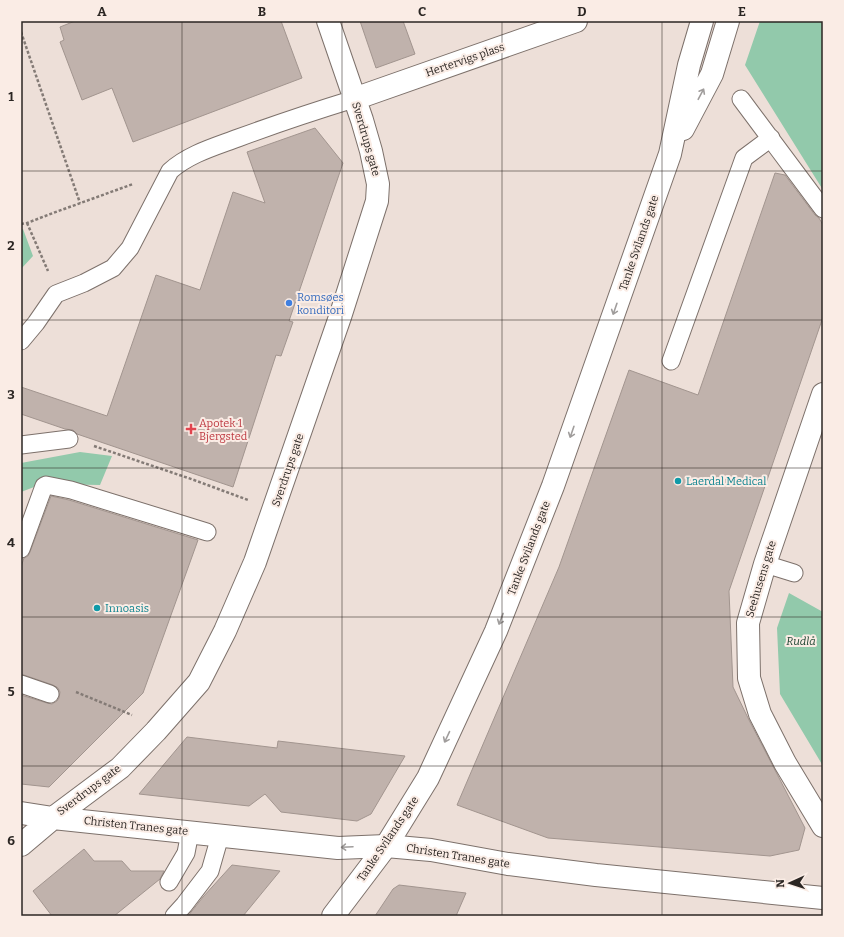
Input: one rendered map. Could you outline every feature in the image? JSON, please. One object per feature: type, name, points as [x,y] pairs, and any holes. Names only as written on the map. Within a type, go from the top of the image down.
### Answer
[{"type":"street","name":"Sverdrups gate","points":[[21,845],[53,818],[120,768],[156,731],[198,682],[225,631],[255,562],[340,317],[377,202],[378,184],[369,145],[328,21]]},
{"type":"street","name":"Hertervigs plass","points":[[354,98],[576,21]]},
{"type":"street","name":"Tanke Svilands gate","points":[[333,916],[386,846],[428,778],[496,631],[553,486],[670,154],[689,65],[702,21]]},
{"type":"street","name":"Tanke Svilands gate","points":[[670,154],[712,74],[728,21]]},
{"type":"street","name":"Seehusens gate","points":[[823,394],[765,564],[748,623],[749,678],[760,714],[785,762],[823,826]]},
{"type":"street","name":"Christen Tranes gate","points":[[21,813],[53,818],[338,848],[386,846],[431,850],[508,864],[596,876],[823,898]]},
{"type":"lane","points":[[21,341],[36,323],[56,294],[84,283],[113,268],[130,248],[170,171],[178,164],[201,152],[270,126],[354,98]]},
{"type":"lane","points":[[741,99],[823,209]]},
{"type":"lane","points":[[671,361],[744,158],[771,138]]},
{"type":"lane","points":[[21,445],[69,439]]},
{"type":"lane","points":[[21,549],[44,486],[46,485],[71,490],[207,532]]},
{"type":"lane","points":[[765,564],[794,573]]},
{"type":"lane","points":[[21,684],[50,694]]},
{"type":"lane","points":[[169,882],[186,853],[190,832]]},
{"type":"lane","points":[[174,916],[210,872],[220,836]]},
{"type":"path","points":[[21,32],[80,203]]},
{"type":"path","points":[[21,224],[170,171]]},
{"type":"path","points":[[27,223],[44,260]]},
{"type":"path","points":[[69,439],[232,493]]},
{"type":"path","points":[[50,694],[69,689],[137,718]]},
{"type":"green space","points":[[760,21],[823,21],[823,190],[745,65]]},
{"type":"green space","points":[[23,229],[33,256],[21,269],[21,230]]},
{"type":"green space","points":[[80,452],[112,456],[100,485],[42,484],[21,492],[21,463]]},
{"type":"green space","name":"Rudlå","points":[[789,593],[823,612],[823,766],[780,694],[777,628]]},
{"type":"building","points":[[75,21],[281,21],[302,78],[133,142],[112,88],[82,100],[60,42],[64,40],[60,27]]},
{"type":"building","points":[[360,21],[403,21],[415,54],[376,68]]},
{"type":"building","points":[[315,128],[343,163],[289,321],[293,322],[281,356],[276,355],[233,487],[77,434],[73,430],[65,429],[21,414],[21,387],[107,416],[156,275],[200,290],[233,192],[265,203],[247,152]]},
{"type":"building","name":"Laerdal Medical","points":[[775,173],[785,175],[823,225],[823,317],[729,591],[733,687],[805,828],[799,850],[770,856],[548,838],[457,805],[559,567],[629,370],[698,395]]},
{"type":"building","name":"Innoasis","points":[[51,496],[69,500],[198,540],[143,693],[49,787],[21,784],[21,695],[52,704],[59,698],[60,692],[58,688],[53,685],[21,674],[21,567],[24,558],[28,556],[30,552]]},
{"type":"building","points":[[187,737],[277,748],[278,741],[405,756],[371,814],[357,821],[281,812],[265,794],[249,806],[139,794]]},
{"type":"building","points":[[84,849],[94,861],[122,861],[131,871],[164,871],[160,879],[114,916],[52,916],[33,891]]},
{"type":"building","points":[[232,865],[280,871],[243,916],[188,916],[203,897]]},
{"type":"building","points":[[399,885],[466,893],[456,916],[375,916],[393,889]]},
{"type":"place","name":"Romsøes konditori","points":[[289,303]]},
{"type":"place","name":"Apotek 1 Bjergsted","points":[[191,429]]},
{"type":"place","name":"Laerdal Medical","points":[[678,481]]},
{"type":"place","name":"Innoasis","points":[[97,608]]}]
